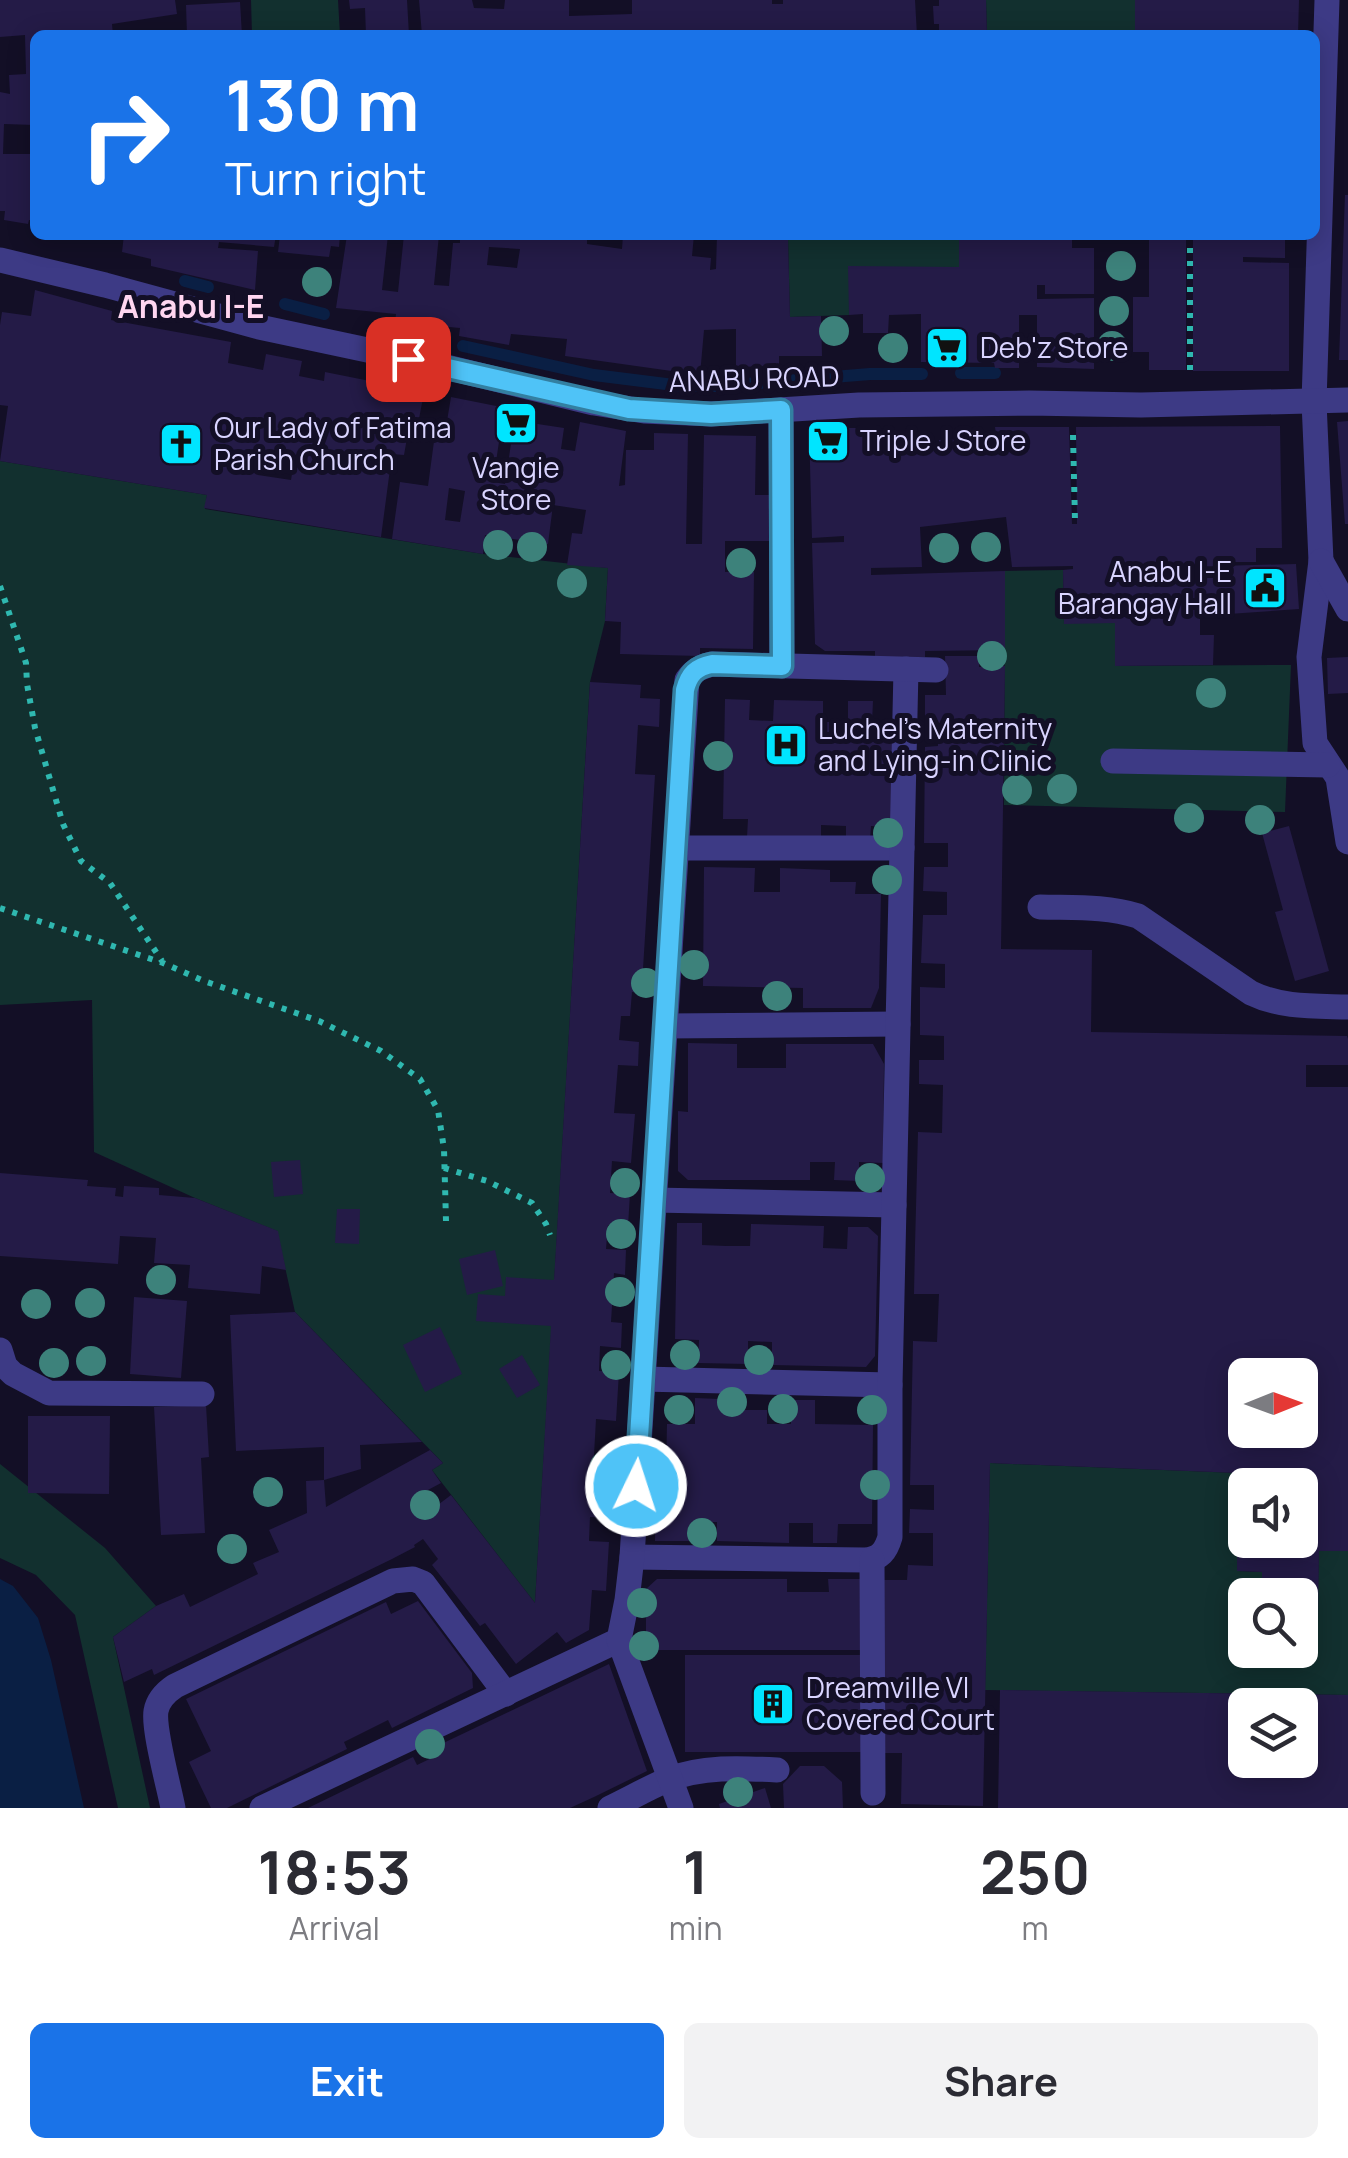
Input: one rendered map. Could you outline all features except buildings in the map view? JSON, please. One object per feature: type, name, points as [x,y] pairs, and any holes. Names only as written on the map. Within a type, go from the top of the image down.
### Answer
[{"type":"street","points":[[1326,0],[1336,93],[1314,402],[1321,561],[1309,656],[1314,742],[1340,778],[1348,842]]},
{"type":"street","name":"ANABU ROAD","points":[[0,260],[259,327],[629,409],[711,414],[860,405],[1348,400]]},
{"type":"street","points":[[781,410],[782,666]]},
{"type":"street","points":[[1321,561],[1348,609]]},
{"type":"street","points":[[681,1808],[619,1640],[632,1557],[687,680],[702,666],[712,664],[936,670]]},
{"type":"street","points":[[632,1557],[872,1560],[888,1547],[906,669]]},
{"type":"street","points":[[1113,761],[1340,778]]},
{"type":"street","points":[[676,848],[902,848]]},
{"type":"street","points":[[1040,907],[1098,908],[1138,916],[1268,1001],[1348,1008]]},
{"type":"street","points":[[665,1026],[898,1024]]},
{"type":"street","points":[[654,1200],[894,1205]]},
{"type":"street","points":[[0,1350],[5,1366],[13,1374],[49,1393],[202,1394]]},
{"type":"street","points":[[643,1379],[890,1385]]},
{"type":"street","points":[[872,1560],[873,1793]]},
{"type":"street","points":[[173,1808],[156,1720],[166,1692],[393,1581],[413,1579],[424,1583],[506,1694]]},
{"type":"street","points":[[262,1808],[619,1640]]},
{"type":"street","points":[[610,1808],[670,1779],[722,1769],[777,1770]]},
{"type":"path","points":[[1190,240],[1190,370]]},
{"type":"path","points":[[1072,427],[1075,521]]},
{"type":"path","points":[[0,586],[26,663],[36,728],[62,824],[81,861],[110,883],[163,963]]},
{"type":"path","points":[[0,908],[319,1021],[382,1051],[420,1079],[438,1110],[446,1221]]},
{"type":"path","points":[[444,1168],[486,1180],[532,1203],[550,1235]]},
{"type":"green space","points":[[251,0],[338,0],[340,30],[252,30]]},
{"type":"green space","points":[[986,0],[1135,0],[1135,30],[987,30]]},
{"type":"green space","points":[[788,240],[959,240],[959,267],[849,267],[849,315],[790,317]]},
{"type":"green space","points":[[0,461],[207,495],[205,509],[483,554],[608,568],[605,621],[590,682],[535,1603],[432,1470],[443,1463],[295,1312],[277,1231],[94,1152],[92,1000],[0,1005]]},
{"type":"green space","points":[[1063,570],[1064,623],[1115,623],[1116,666],[1291,665],[1285,812],[1004,805],[1005,571]]},
{"type":"green space","points":[[990,1463],[1228,1473],[1228,1558],[1238,1558],[1238,1571],[1262,1572],[1262,1578],[1228,1578],[1228,1668],[1318,1668],[1319,1551],[1348,1551],[1348,1695],[1318,1695],[1318,1688],[1228,1688],[1228,1693],[985,1690]]},
{"type":"green space","points":[[0,1464],[105,1548],[156,1606],[113,1637],[150,1808],[118,1808],[75,1615],[36,1575],[0,1558]]},
{"type":"water","points":[[0,1579],[13,1586],[38,1618],[84,1808],[0,1808]]},
{"type":"waterway","points":[[185,281],[208,287]]},
{"type":"waterway","points":[[285,304],[324,314]]},
{"type":"waterway","points":[[463,346],[594,375],[682,386],[922,374]]},
{"type":"waterway","points":[[961,373],[995,373]]},
{"type":"place","name":"Deb'z Store","points":[[947,348]]},
{"type":"place","name":"Vangie Store","points":[[516,423]]},
{"type":"place","name":"Triple J Store","points":[[828,441]]},
{"type":"place","name":"Our Lady of Fatima Parish Church","points":[[181,444]]},
{"type":"place","name":"Anabu I-E Barangay Hall","points":[[1265,588]]},
{"type":"place","name":"Luchel's Maternity and Lying-in Clinic","points":[[786,745]]},
{"type":"place","name":"Dreamville VI Covered Court","points":[[773,1704]]},
{"type":"district","name":"Anabu I-E","points":[[191,307]]},
{"type":"route","points":[[408,359],[629,409],[711,414],[781,410],[782,666],[702,666],[687,680],[685,690],[636,1486]]}]
